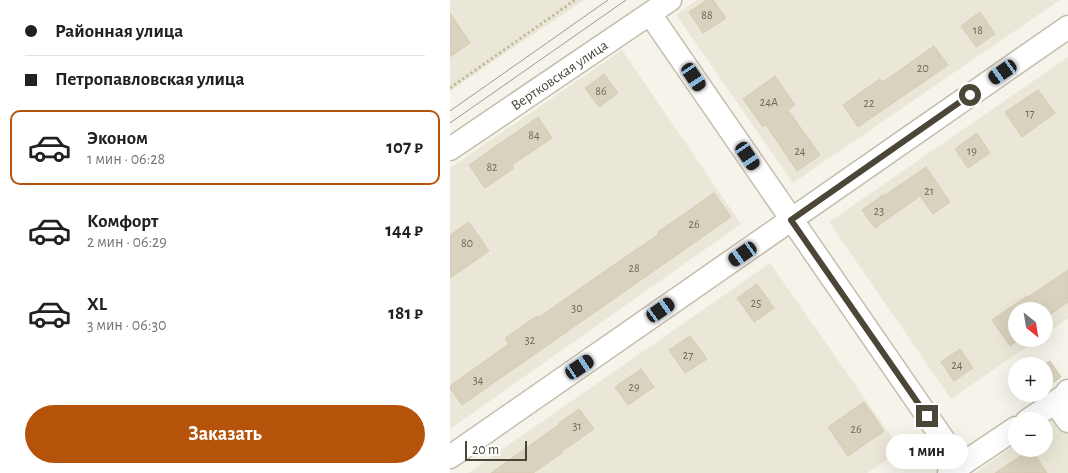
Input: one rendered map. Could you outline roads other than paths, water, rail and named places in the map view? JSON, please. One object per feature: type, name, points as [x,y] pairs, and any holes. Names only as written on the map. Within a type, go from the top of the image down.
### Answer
[{"type":"street","name":"Вертковская улица","points":[[450,149],[670,0]]},
{"type":"street","points":[[650,14],[791,220],[955,469],[1008,433]]},
{"type":"street","points":[[450,458],[1068,27]]},
{"type":"street","points":[[1040,412],[1062,397],[1068,421]]},
{"type":"tram line","points":[[450,111],[608,0]]},
{"type":"tram line","points":[[450,123],[626,0]]}]
